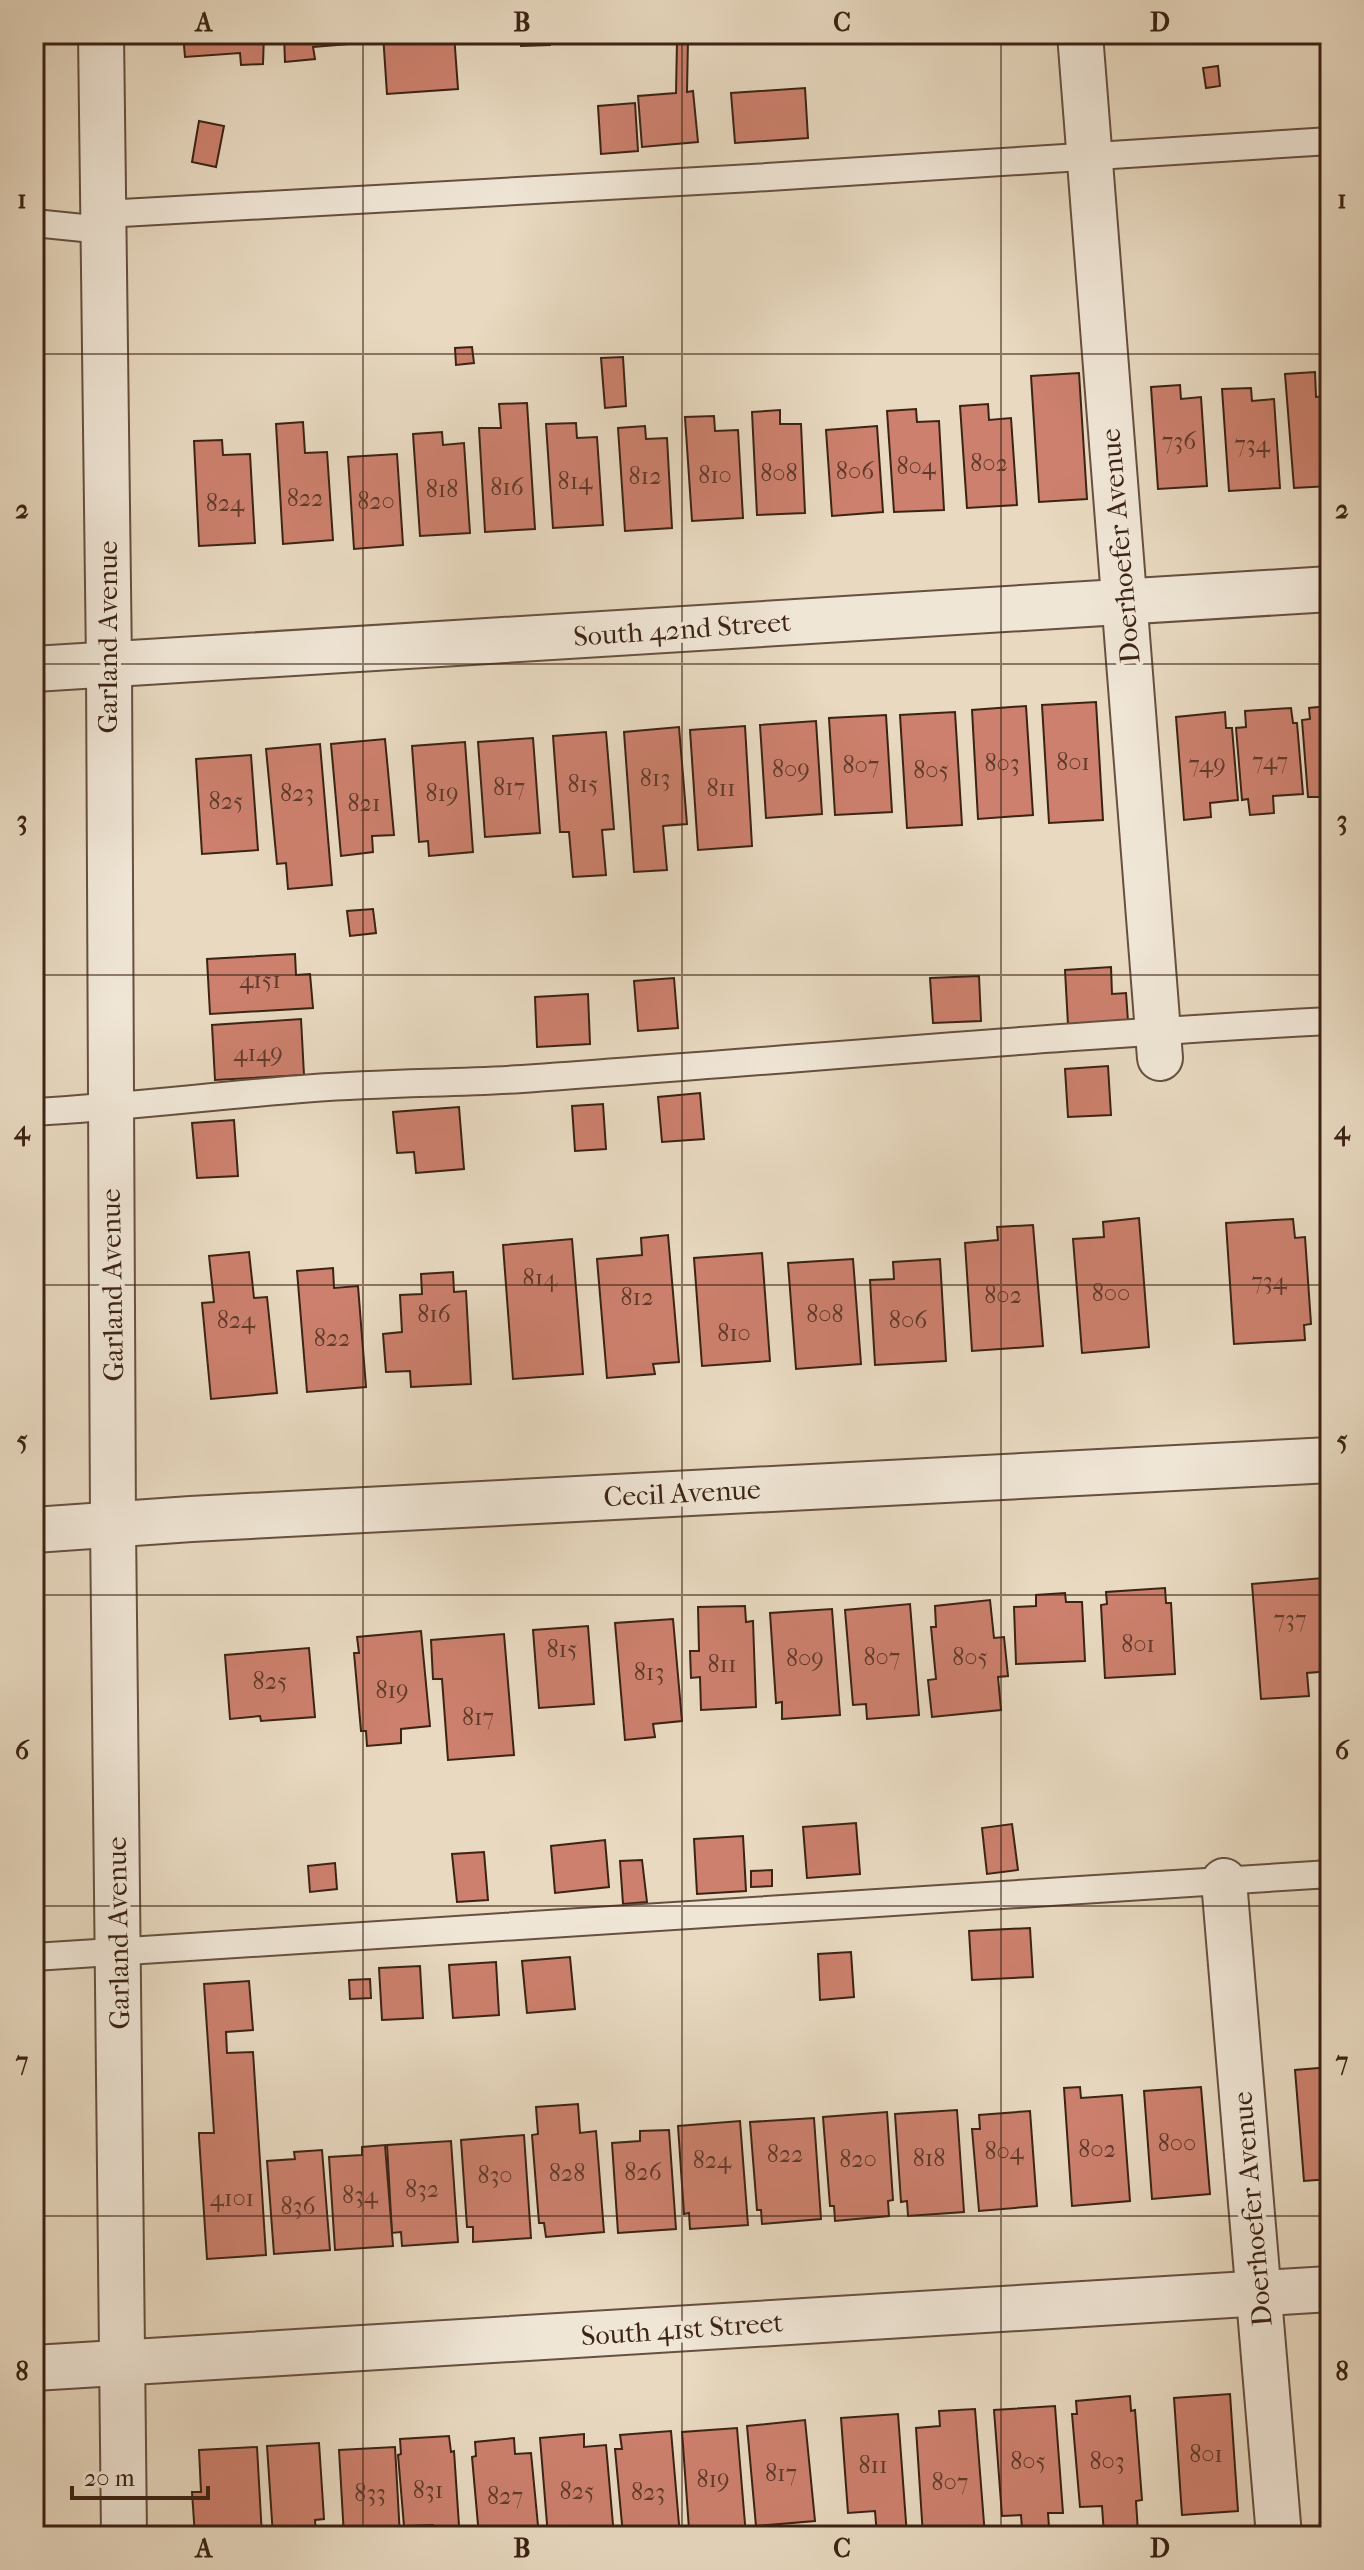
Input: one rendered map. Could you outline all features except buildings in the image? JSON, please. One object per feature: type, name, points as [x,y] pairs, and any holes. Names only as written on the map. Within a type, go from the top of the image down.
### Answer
[{"type":"street","name":"Garland Avenue","points":[[101,34],[124,2536]]},
{"type":"street","name":"Doerhoefer Avenue","points":[[1080,34],[1160,1044]]},
{"type":"street","name":"South 42nd Street","points":[[34,669],[1330,589]]},
{"type":"street","name":"Cecil Avenue","points":[[34,1530],[1330,1460]]},
{"type":"street","name":"Doerhoefer Avenue","points":[[1224,1881],[1279,2536]]},
{"type":"street","name":"South 41st Street","points":[[34,2368],[1330,2289]]},
{"type":"lane","points":[[34,223],[104,222],[1330,141]]},
{"type":"lane","points":[[34,1112],[110,1108],[167,1100],[317,1088],[1160,1044],[1330,1021]]},
{"type":"lane","points":[[34,1957],[1330,1874]]}]
